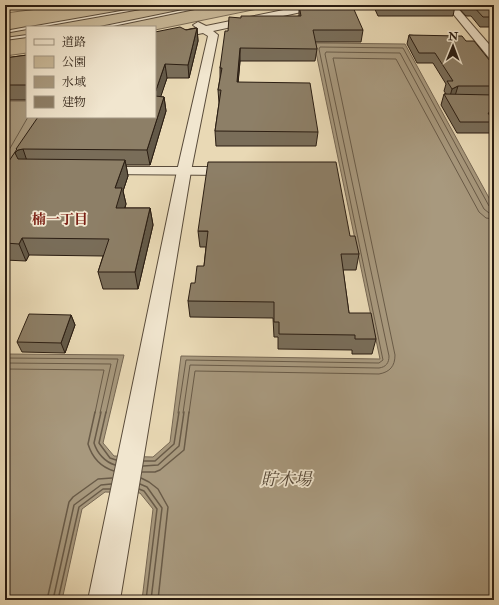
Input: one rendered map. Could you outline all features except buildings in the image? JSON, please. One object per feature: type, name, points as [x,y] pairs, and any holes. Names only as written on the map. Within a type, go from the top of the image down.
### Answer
[{"type":"street","points":[[156,40],[201,27],[295,5]]},
{"type":"street","points":[[156,34],[320,5]]},
{"type":"street","points":[[450,5],[478,42],[494,57]]},
{"type":"street","points":[[104,600],[184,171],[213,35],[201,27]]},
{"type":"street","points":[[98,170],[239,171]]},
{"type":"lane","points":[[38,26],[161,5]]},
{"type":"lane","points":[[107,26],[212,5]]},
{"type":"lane","points":[[5,32],[26,28]]},
{"type":"lane","points":[[5,39],[26,36]]},
{"type":"green space","points":[[71,5],[277,5],[156,30],[156,26],[26,26],[26,53],[5,56],[5,13]]},
{"type":"water","name":"貯木場","points":[[314,43],[405,44],[494,207],[494,600],[142,600],[153,509],[140,493],[105,492],[82,509],[62,600],[5,600],[5,354],[124,355],[103,443],[114,456],[153,457],[170,442],[181,356],[380,359]]},
{"type":"water","points":[[5,101],[26,101],[26,118],[46,118],[5,185]]},
{"type":"district","name":"楠一丁目","points":[[60,219]]}]
